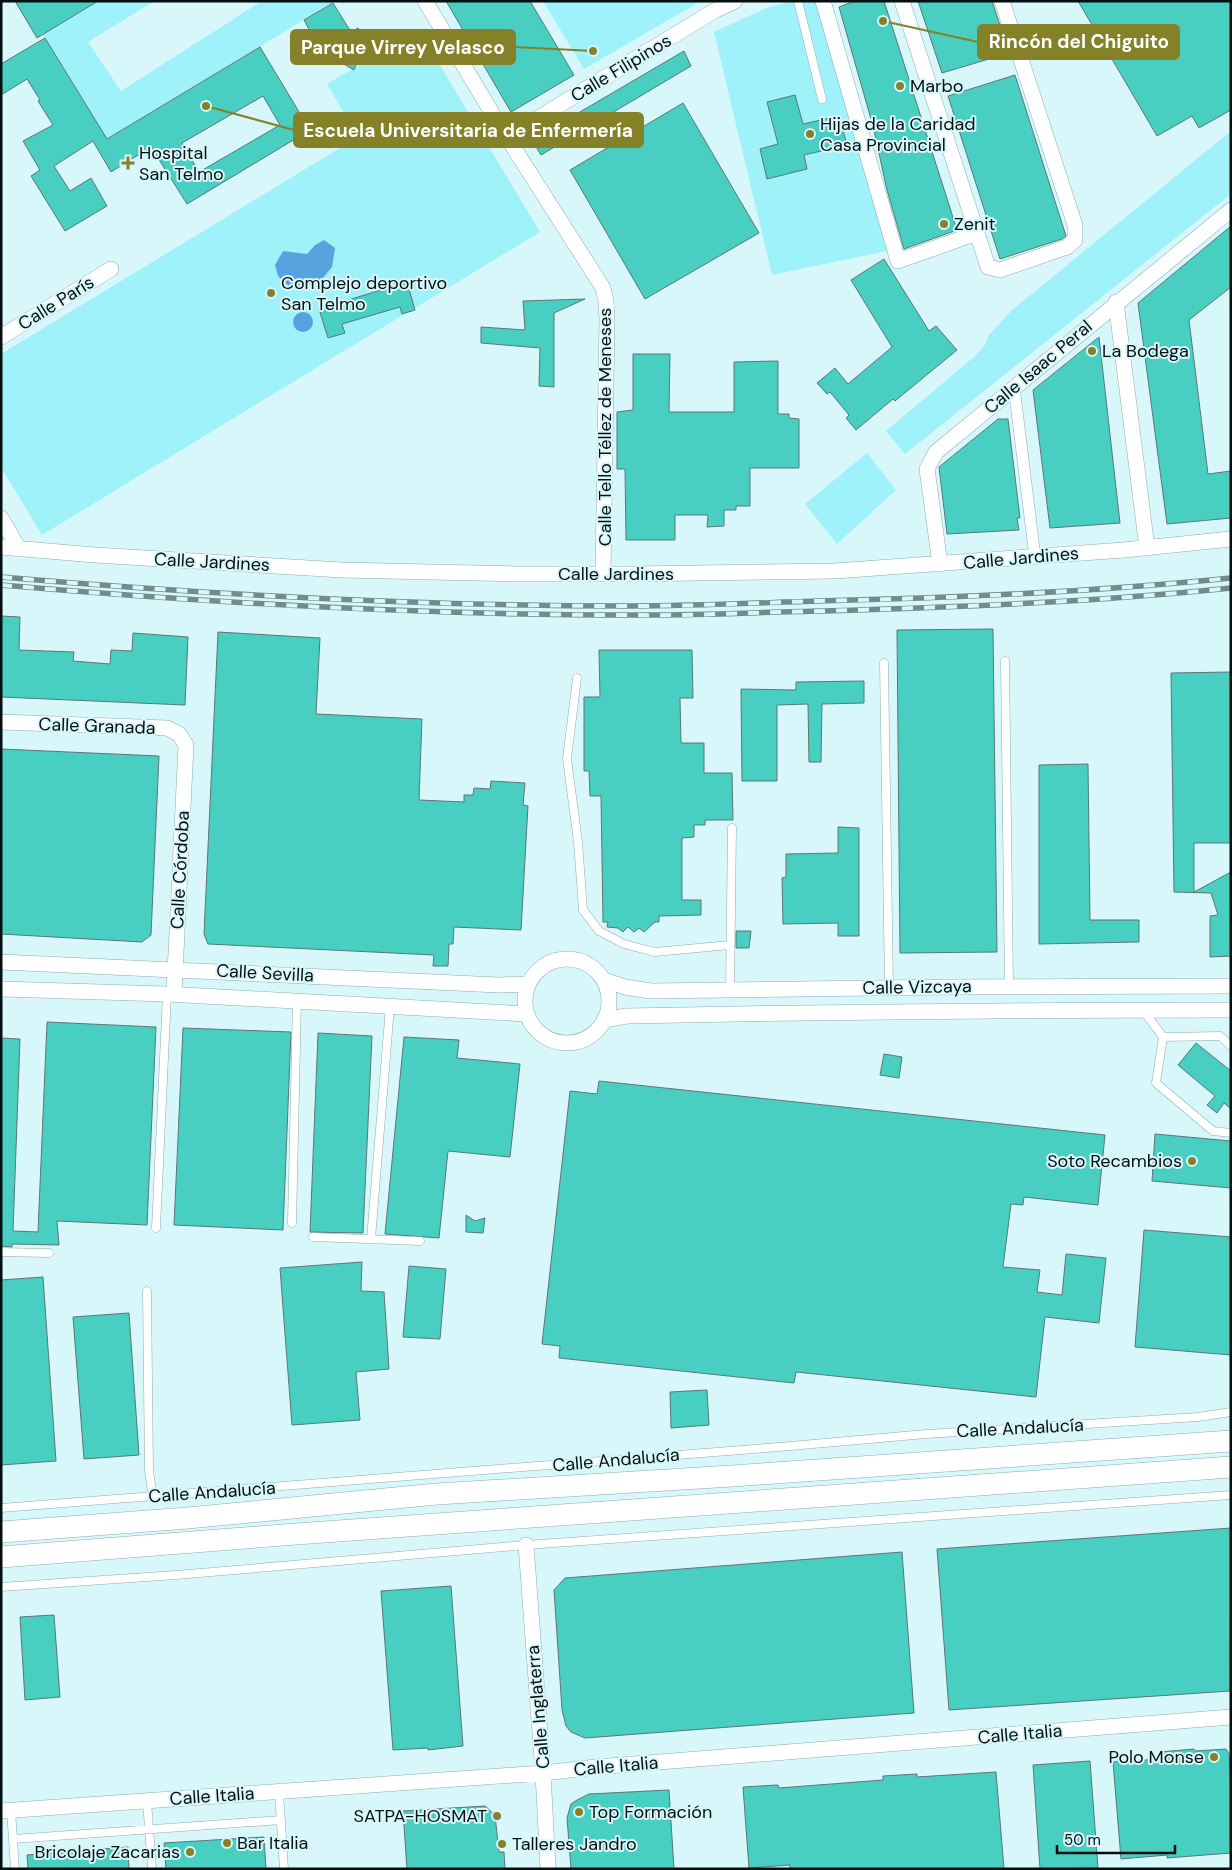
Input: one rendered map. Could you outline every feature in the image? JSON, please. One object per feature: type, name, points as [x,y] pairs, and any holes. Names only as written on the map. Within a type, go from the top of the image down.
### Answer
[{"type":"main road","name":"Calle Andalucía","points":[[1,1532],[188,1518],[437,1494],[732,1476],[1231,1440]]},
{"type":"main road","points":[[1,1557],[1231,1467]]},
{"type":"street","name":"Calle Tello Téllez de Meneses","points":[[425,1],[507,137],[603,288],[606,301],[603,573]]},
{"type":"street","name":"Calle Filipinos","points":[[507,137],[714,11],[735,1]]},
{"type":"street","points":[[823,1],[898,261],[977,233]]},
{"type":"street","points":[[902,1],[988,267],[1000,270],[1067,247],[1075,240],[1075,225],[1002,1]]},
{"type":"street","name":"Calle Isaac Peral","points":[[940,564],[927,469],[936,452],[1116,302],[1231,210]]},
{"type":"street","name":"Calle París","points":[[1,336],[111,269]]},
{"type":"street","points":[[1116,302],[1147,548]]},
{"type":"street","points":[[1014,387],[1035,557]]},
{"type":"street","points":[[1,518],[19,549]]},
{"type":"street","name":"Calle Jardines","points":[[1,547],[104,556],[342,570],[517,574],[835,571],[1147,548],[1231,539]]},
{"type":"street","name":"Calle Granada","points":[[1,722],[167,728],[179,734],[186,745]]},
{"type":"street","name":"Calle Córdoba","points":[[170,994],[176,969],[186,745]]},
{"type":"street","points":[[567,959],[580,961],[589,965],[604,980],[609,999],[608,1010],[604,1020],[598,1029],[578,1042],[551,1040],[538,1031],[527,1014],[526,995],[528,984],[542,967],[551,962],[567,959]]},
{"type":"street","name":"Calle Sevilla","points":[[1,962],[499,985],[528,984]]},
{"type":"street","name":"Calle Vizcaya","points":[[604,980],[625,987],[651,991],[1231,986]]},
{"type":"street","points":[[884,1012],[890,988]]},
{"type":"street","name":"Calle Sevilla","points":[[1,989],[170,994],[527,1014]]},
{"type":"street","name":"Calle Vizcaya","points":[[604,1020],[628,1016],[1231,1010]]},
{"type":"street","name":"Calle Inglaterra","points":[[526,1545],[543,1773],[548,1869]]},
{"type":"street","name":"Calle Italia","points":[[6,1811],[543,1773],[596,1767],[1231,1718]]},
{"type":"lane","points":[[798,1],[822,99]]},
{"type":"lane","points":[[1005,661],[1009,987]]},
{"type":"lane","points":[[884,663],[890,988]]},
{"type":"lane","points":[[577,678],[567,760],[578,842],[584,910],[599,931],[624,944],[655,952],[730,945]]},
{"type":"lane","points":[[730,990],[732,828]]},
{"type":"lane","points":[[156,1228],[170,994]]},
{"type":"lane","points":[[292,1223],[297,1002]]},
{"type":"lane","points":[[370,1240],[390,1007]]},
{"type":"lane","points":[[1143,1010],[1163,1037],[1156,1083],[1214,1131],[1231,1133]]},
{"type":"lane","points":[[1163,1037],[1220,1036],[1231,1046]]},
{"type":"lane","points":[[313,1238],[420,1241]]},
{"type":"lane","points":[[1,1252],[49,1253]]},
{"type":"lane","points":[[147,1291],[150,1472],[153,1497]]},
{"type":"lane","name":"Calle Andalucía","points":[[1,1508],[926,1434],[1198,1417],[1231,1412]]},
{"type":"lane","points":[[1,1588],[526,1545],[1231,1495]]},
{"type":"lane","points":[[279,1792],[284,1869]]},
{"type":"lane","points":[[147,1801],[152,1869]]},
{"type":"lane","points":[[6,1811],[13,1839],[15,1869]]},
{"type":"lane","points":[[13,1839],[281,1820]]},
{"type":"shaded area","points":[[98,1],[154,1],[88,42],[121,91],[262,1],[335,1],[107,139],[43,34]]},
{"type":"shaded area","points":[[543,1],[701,1],[584,69]]},
{"type":"shaded area","points":[[792,1],[821,1],[887,251],[772,275],[714,32],[767,8]]},
{"type":"shaded area","name":"Complejo deportivo San Telmo","points":[[419,30],[540,232],[415,308],[415,310],[408,312],[42,535],[1,467],[1,354],[358,137],[327,84]]},
{"type":"shaded area","points":[[1231,131],[1231,194],[905,454],[886,431],[975,356],[985,345],[988,336],[1011,311]]},
{"type":"shaded area","points":[[324,240],[335,248],[332,267],[318,284],[291,288],[278,276],[275,265],[283,251],[307,254],[315,245]]},
{"type":"shaded area","points":[[303,312],[310,315],[313,322],[310,329],[303,332],[296,329],[293,322],[296,315]]},
{"type":"shaded area","points":[[867,453],[896,490],[837,544],[805,504]]},
{"type":"building","points":[[15,1],[98,1],[37,38]]},
{"type":"building","points":[[446,1],[530,1],[574,75],[511,112]]},
{"type":"building","points":[[855,1],[884,1],[957,230],[904,249],[887,190],[873,126],[839,7]]},
{"type":"building","points":[[918,1],[992,1],[1009,53],[942,73]]},
{"type":"building","points":[[1078,1],[1231,1],[1231,110],[1199,128],[1192,116],[1157,136]]},
{"type":"building","points":[[333,3],[351,32],[358,28],[366,41],[359,45],[362,50],[354,70],[340,62],[337,64],[335,60],[328,64],[304,20]]},
{"type":"building","points":[[45,38],[107,139],[260,47],[310,130],[187,204],[151,147],[111,172],[93,141],[54,166],[70,191],[91,178],[107,206],[65,231],[31,176],[40,170],[23,141],[53,125],[27,79],[1,95],[1,64]],"holes":[[[263,96],[280,125],[199,172],[182,143]]]},
{"type":"building","points":[[684,51],[691,66],[541,155],[532,140]]},
{"type":"building","points":[[1015,75],[1066,236],[1062,239],[1000,259],[948,96]]},
{"type":"building","name":"Hijas de la Caridad Casa Provincial","points":[[795,95],[803,124],[839,116],[847,145],[804,155],[807,169],[767,179],[760,149],[778,144],[767,102]]},
{"type":"building","points":[[683,103],[759,233],[645,299],[570,170]]},
{"type":"building","points":[[1231,226],[1231,287],[1189,320],[1208,474],[1231,471],[1231,518],[1167,524],[1138,303]]},
{"type":"building","points":[[884,259],[929,331],[936,326],[957,350],[856,430],[846,418],[849,415],[830,392],[827,394],[817,383],[835,368],[848,384],[892,347],[851,280]]},
{"type":"building","points":[[407,282],[415,310],[402,314],[400,307],[342,324],[345,333],[328,338],[319,309]]},
{"type":"building","points":[[585,299],[554,313],[554,387],[539,386],[540,348],[481,343],[481,327],[525,330],[523,301]]},
{"type":"building","points":[[1099,337],[1120,523],[1050,528],[1033,390]]},
{"type":"building","points":[[633,354],[670,354],[669,412],[734,412],[734,362],[778,361],[778,414],[789,414],[789,418],[799,419],[799,468],[750,468],[750,506],[736,506],[736,510],[724,510],[724,526],[707,527],[708,515],[675,515],[675,540],[626,540],[625,469],[617,469],[617,412],[633,410]]},
{"type":"building","points":[[998,419],[1008,419],[1020,518],[1017,518],[1019,530],[947,534],[939,467]]},
{"type":"building","points":[[1,616],[20,617],[19,650],[74,652],[73,661],[110,664],[111,650],[132,651],[133,633],[188,637],[185,705],[1,697]]},
{"type":"building","points":[[993,629],[997,952],[900,953],[897,630]]},
{"type":"building","points":[[218,632],[320,638],[316,714],[422,719],[419,800],[464,802],[464,795],[473,795],[474,788],[490,789],[491,781],[525,783],[523,805],[528,806],[521,930],[454,927],[453,944],[449,944],[448,966],[433,966],[434,955],[208,944],[204,934]]},
{"type":"building","points":[[599,650],[692,650],[693,698],[680,698],[681,743],[704,743],[704,773],[732,773],[733,820],[705,820],[705,825],[694,825],[694,837],[682,838],[682,900],[701,900],[701,915],[659,916],[659,922],[655,922],[644,932],[639,928],[634,932],[628,927],[623,932],[618,928],[607,927],[608,922],[603,922],[601,796],[590,796],[589,771],[584,771],[584,697],[600,697]]},
{"type":"building","points":[[1231,672],[1231,843],[1194,843],[1194,892],[1231,872],[1231,956],[1210,957],[1210,916],[1218,915],[1211,893],[1174,892],[1171,673]]},
{"type":"building","points":[[864,681],[864,703],[822,704],[821,762],[809,762],[808,704],[777,705],[777,781],[742,781],[741,689],[796,690],[796,682]]},
{"type":"building","points":[[1,749],[159,756],[151,935],[142,942],[1,934]]},
{"type":"building","points":[[1088,764],[1090,920],[1139,920],[1139,942],[1039,944],[1039,765]]},
{"type":"building","points":[[838,827],[859,828],[859,936],[838,936],[838,923],[783,924],[782,878],[786,877],[786,854],[838,853]]},
{"type":"building","points":[[736,931],[751,931],[749,948],[736,948]]},
{"type":"building","points":[[47,1022],[156,1027],[147,1225],[57,1221],[59,1245],[12,1244],[12,1247],[1,1246],[1,1038],[20,1039],[13,1231],[38,1232]]},
{"type":"building","points":[[183,1028],[291,1032],[283,1230],[174,1225]]},
{"type":"building","points":[[318,1033],[372,1036],[363,1233],[310,1232]]},
{"type":"building","points":[[404,1037],[459,1040],[457,1058],[520,1064],[510,1157],[448,1151],[439,1238],[385,1234]]},
{"type":"building","points":[[1196,1043],[1231,1071],[1231,1109],[1224,1103],[1217,1113],[1207,1105],[1215,1096],[1178,1065]]},
{"type":"building","points":[[884,1054],[902,1057],[899,1078],[880,1075]]},
{"type":"building","points":[[599,1081],[1105,1135],[1098,1205],[1024,1197],[1023,1205],[1011,1204],[1003,1267],[1040,1270],[1037,1292],[1062,1295],[1066,1254],[1106,1258],[1099,1323],[1045,1317],[1036,1397],[796,1372],[794,1383],[559,1358],[560,1346],[542,1344],[570,1091],[597,1094]]},
{"type":"building","name":"Soto Recambios","points":[[1155,1134],[1231,1141],[1231,1188],[1152,1181]]},
{"type":"building","points":[[466,1215],[475,1221],[485,1218],[483,1233],[466,1232]]},
{"type":"building","points":[[1144,1230],[1231,1237],[1231,1355],[1135,1347]]},
{"type":"building","points":[[362,1262],[361,1291],[384,1292],[389,1369],[356,1372],[360,1420],[292,1425],[280,1268]]},
{"type":"building","points":[[409,1266],[446,1269],[440,1339],[403,1337]]},
{"type":"building","points":[[43,1277],[56,1461],[1,1465],[1,1280]]},
{"type":"building","points":[[129,1313],[139,1455],[84,1459],[73,1317]]},
{"type":"building","points":[[707,1390],[709,1425],[671,1428],[670,1392]]},
{"type":"building","points":[[1231,1528],[1230,1691],[949,1710],[937,1549]]},
{"type":"building","points":[[902,1552],[914,1713],[585,1738],[571,1732],[566,1726],[562,1710],[554,1590],[565,1578]]},
{"type":"building","points":[[451,1586],[463,1746],[428,1750],[428,1748],[393,1750],[381,1591]]},
{"type":"building","points":[[54,1615],[60,1697],[25,1700],[20,1617]]},
{"type":"building","points":[[1194,1749],[1195,1751],[1226,1749],[1229,1754],[1231,1853],[1167,1858],[1167,1855],[1121,1859],[1113,1762],[1161,1759],[1160,1752]]},
{"type":"building","points":[[1090,1761],[1098,1868],[1040,1869],[1033,1765]]},
{"type":"building","points":[[996,1772],[1004,1869],[790,1869],[790,1865],[749,1868],[743,1787],[778,1785],[779,1788],[883,1780],[883,1776],[917,1774],[917,1777]]},
{"type":"building","points":[[669,1790],[674,1869],[571,1869],[567,1818],[571,1804],[589,1794]]},
{"type":"building","points":[[485,1806],[495,1815],[499,1852],[504,1852],[505,1869],[407,1869],[403,1811]]},
{"type":"building","points":[[264,1837],[266,1869],[166,1869],[164,1843]]},
{"type":"building","points":[[128,1847],[129,1869],[28,1869],[27,1855]]},
{"type":"railway","points":[[1,577],[237,594],[395,602],[631,606],[972,596],[1076,591],[1231,578]]},
{"type":"railway","points":[[1,585],[316,607],[474,613],[655,615],[976,606],[1129,597],[1231,588]]},
{"type":"place","name":"Rincón del Chiguito","points":[[883,21]]},
{"type":"place","name":"Parque Virrey Velasco","points":[[593,51]]},
{"type":"place","name":"Marbo","points":[[900,86]]},
{"type":"place","name":"Escuela Universitaria de Enfermería","points":[[206,106]]},
{"type":"place","name":"Hijas de la Caridad Casa Provincial","points":[[810,134]]},
{"type":"place","name":"Hospital San Telmo","points":[[128,163]]},
{"type":"place","name":"Zenit","points":[[944,224]]},
{"type":"place","name":"Complejo deportivo San Telmo","points":[[271,293]]},
{"type":"place","name":"La Bodega","points":[[1092,351]]},
{"type":"place","name":"Soto Recambios","points":[[1192,1161]]},
{"type":"place","name":"Polo Monse","points":[[1214,1757]]},
{"type":"place","name":"Top Formación","points":[[579,1812]]},
{"type":"place","name":"SATPA-HOSMAT","points":[[497,1816]]},
{"type":"place","name":"Bar Italia","points":[[227,1843]]},
{"type":"place","name":"Talleres Jandro","points":[[502,1844]]},
{"type":"place","name":"Bricolaje Zacarias","points":[[190,1852]]}]
